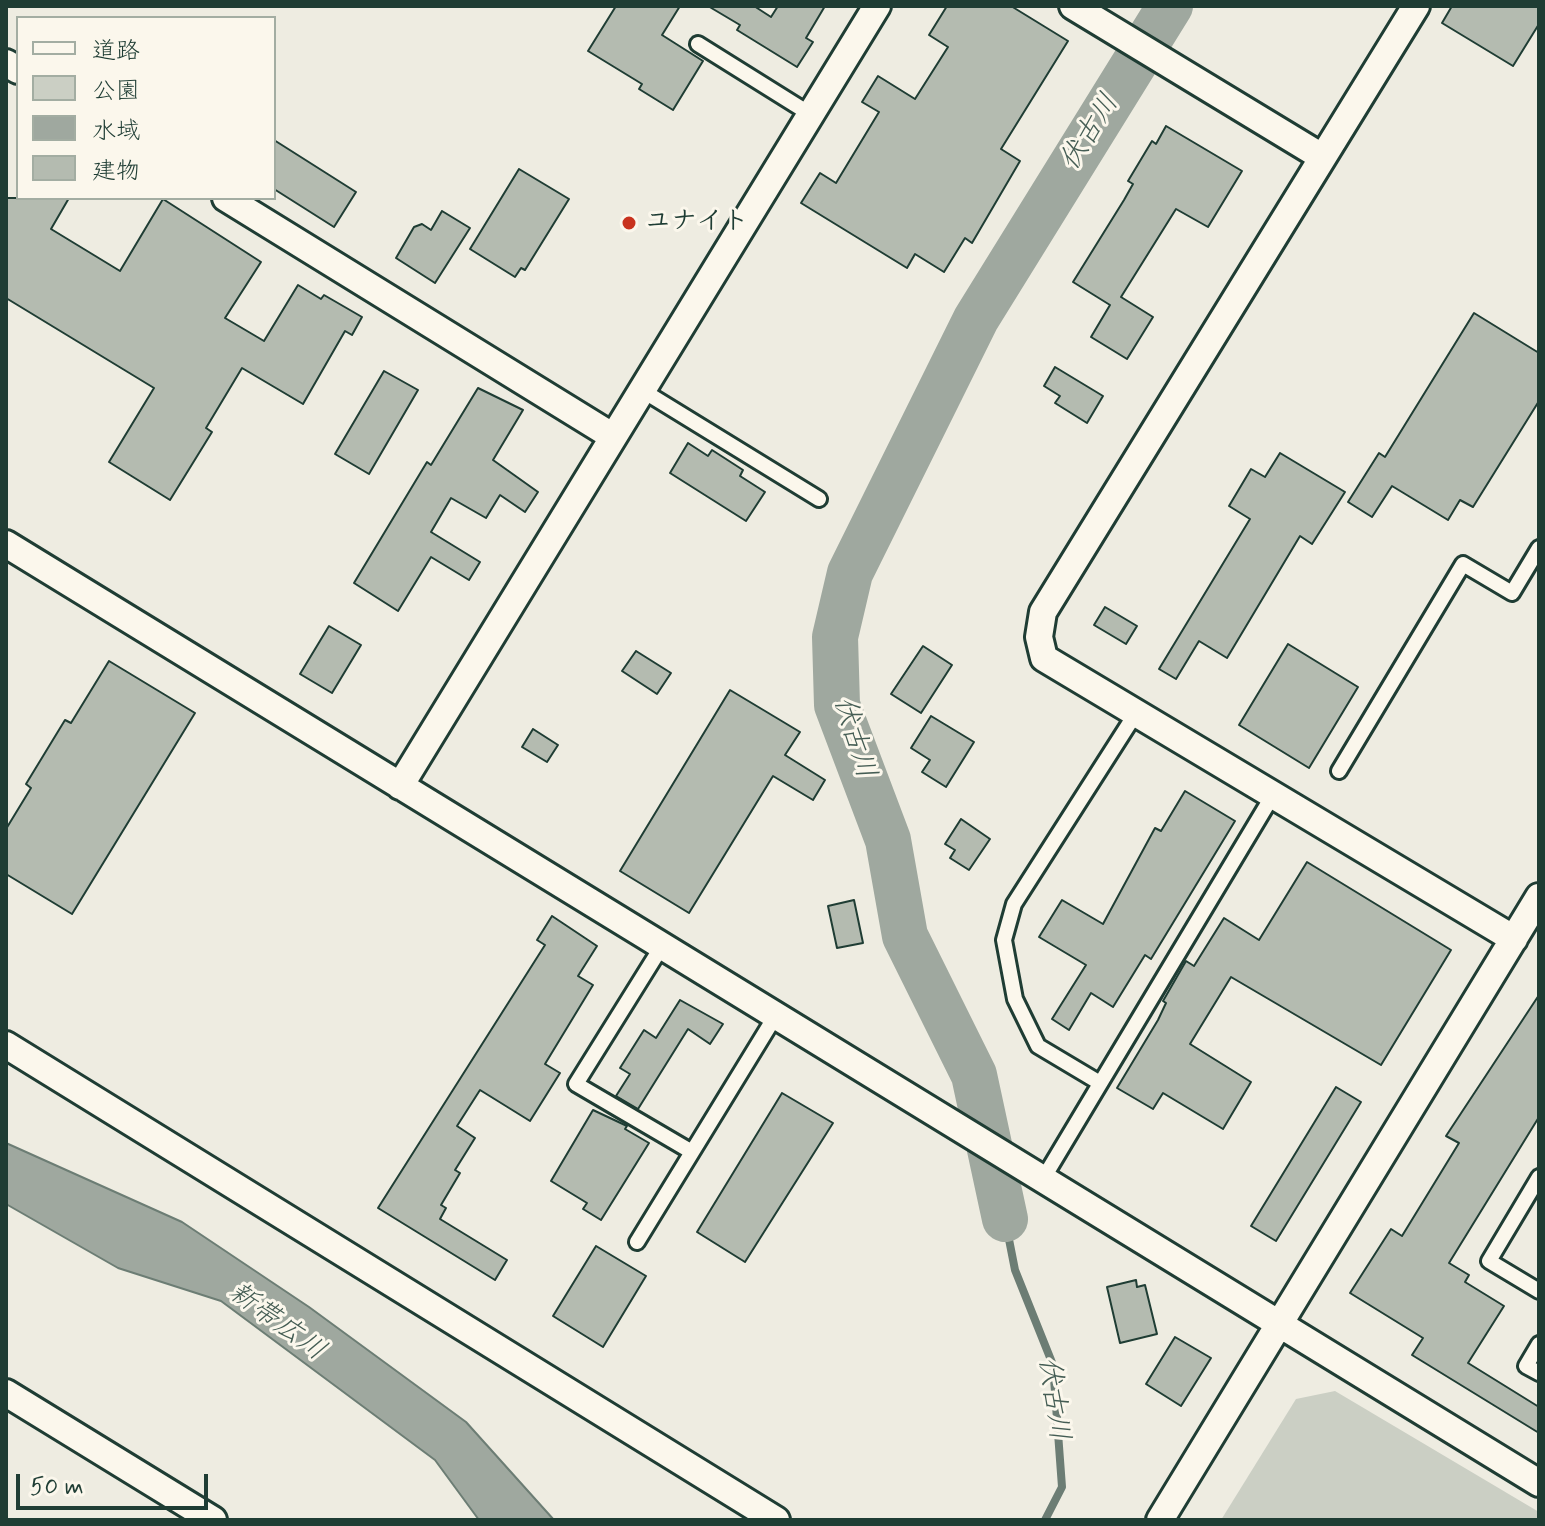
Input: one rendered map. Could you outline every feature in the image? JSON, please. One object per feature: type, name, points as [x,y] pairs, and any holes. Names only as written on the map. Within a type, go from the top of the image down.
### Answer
[{"type":"street","points":[[400,786],[877,6]]},
{"type":"street","points":[[1073,6],[1322,157]]},
{"type":"street","points":[[1416,6],[1043,612],[1039,637],[1044,658],[1514,939]]},
{"type":"street","points":[[229,200],[612,436]]},
{"type":"street","points":[[6,544],[1539,1483]]},
{"type":"street","points":[[1160,1520],[1539,897]]},
{"type":"street","points":[[6,1045],[776,1520]]},
{"type":"street","points":[[6,1393],[213,1520]]},
{"type":"lane","points":[[698,44],[810,114]]},
{"type":"lane","points":[[640,389],[819,499]]},
{"type":"lane","points":[[1339,771],[1463,564],[1512,593],[1539,548]]},
{"type":"lane","points":[[1100,1083],[1038,1046],[1015,999],[1004,940],[1014,904],[1136,713]]},
{"type":"lane","points":[[1039,1177],[1100,1083],[1273,795]]},
{"type":"lane","points":[[662,946],[576,1084],[692,1152]]},
{"type":"lane","points":[[637,1242],[776,1015]]},
{"type":"lane","points":[[1539,1177],[1489,1261],[1539,1291]]},
{"type":"lane","points":[[1539,1344],[1526,1366],[1539,1373]]},
{"type":"green space","points":[[1335,1391],[1539,1512],[1539,1520],[1221,1520],[1296,1399]]},
{"type":"water","name":"新帯広川","points":[[6,1143],[182,1222],[309,1307],[466,1422],[554,1520],[479,1520],[435,1460],[221,1301],[118,1268],[6,1204]]},
{"type":"building","points":[[616,6],[680,6],[662,35],[703,61],[673,110],[639,89],[642,84],[588,51]]},
{"type":"building","points":[[708,6],[754,6],[771,17],[778,6],[825,6],[806,38],[813,42],[797,67],[737,30],[740,25]]},
{"type":"building","points":[[947,6],[1011,6],[1068,41],[1001,149],[1020,161],[972,243],[965,238],[944,272],[915,254],[907,268],[801,203],[820,173],[836,183],[879,112],[862,102],[878,76],[915,99],[948,47],[929,35]]},
{"type":"building","points":[[1452,6],[1539,6],[1539,24],[1513,66],[1442,23]]},
{"type":"building","points":[[1166,126],[1242,171],[1208,227],[1176,209],[1121,297],[1153,317],[1127,359],[1091,337],[1110,305],[1073,282],[1133,184],[1128,181],[1152,141],[1156,144]]},
{"type":"building","points":[[276,141],[356,192],[334,227],[276,190]]},
{"type":"building","points":[[519,169],[569,199],[525,270],[521,268],[515,277],[470,249]]},
{"type":"building","points":[[6,198],[68,200],[51,229],[120,271],[165,200],[261,262],[225,318],[264,341],[298,285],[321,299],[324,295],[362,317],[352,335],[345,331],[303,404],[242,368],[206,428],[212,432],[170,500],[109,462],[154,388],[6,298]]},
{"type":"building","points":[[442,211],[470,228],[435,283],[396,258],[414,227],[422,224],[431,230]]},
{"type":"building","points":[[1474,313],[1539,353],[1539,401],[1473,507],[1460,500],[1448,520],[1392,486],[1372,517],[1348,502],[1379,453],[1385,457]]},
{"type":"building","points":[[1055,367],[1103,396],[1087,423],[1055,403],[1060,396],[1044,386]]},
{"type":"building","points":[[384,371],[418,390],[369,474],[335,454]]},
{"type":"building","points":[[478,388],[523,410],[493,460],[538,492],[525,512],[500,495],[486,518],[451,498],[431,532],[480,562],[469,580],[431,557],[398,611],[354,583],[427,462],[431,465]]},
{"type":"building","points":[[688,443],[708,456],[712,450],[743,470],[740,476],[765,492],[746,521],[670,473]]},
{"type":"building","points":[[1280,453],[1345,492],[1312,544],[1300,536],[1227,658],[1199,641],[1176,679],[1159,669],[1250,519],[1229,506],[1251,469],[1265,477]]},
{"type":"building","points":[[1105,607],[1137,626],[1126,644],[1094,625]]},
{"type":"building","points":[[329,626],[361,645],[332,693],[300,674]]},
{"type":"building","points":[[1288,644],[1358,687],[1309,768],[1239,725]]},
{"type":"building","points":[[923,646],[952,665],[921,713],[891,694]]},
{"type":"building","points":[[636,651],[671,673],[657,694],[622,671]]},
{"type":"building","points":[[109,661],[195,713],[72,914],[6,874],[6,829],[31,788],[26,784],[65,720],[71,723]]},
{"type":"building","points":[[730,690],[800,732],[785,755],[825,780],[813,800],[773,776],[689,913],[620,871]]},
{"type":"building","points":[[931,716],[974,742],[946,787],[922,772],[930,760],[911,748]]},
{"type":"building","points":[[533,729],[558,745],[547,762],[522,747]]},
{"type":"building","points":[[1185,791],[1235,821],[1151,959],[1145,955],[1113,1007],[1091,993],[1069,1030],[1052,1019],[1086,965],[1039,937],[1062,900],[1103,924],[1155,828],[1161,831]]},
{"type":"building","points":[[961,819],[990,839],[969,870],[950,858],[955,850],[945,844]]},
{"type":"building","points":[[1307,862],[1451,950],[1381,1065],[1231,977],[1190,1044],[1251,1082],[1223,1129],[1163,1093],[1153,1109],[1117,1088],[1158,1020],[1166,1003],[1163,1001],[1186,961],[1194,966],[1224,918],[1259,940]]},
{"type":"building","points":[[854,900],[863,943],[837,948],[828,906]]},
{"type":"building","points":[[552,916],[597,946],[578,976],[593,985],[545,1064],[560,1073],[530,1121],[480,1090],[457,1126],[475,1138],[455,1170],[460,1173],[441,1205],[446,1208],[440,1219],[507,1260],[495,1280],[378,1208],[545,945],[537,940]]},
{"type":"building","points":[[1539,995],[1539,1117],[1449,1263],[1469,1275],[1465,1282],[1504,1306],[1468,1363],[1539,1407],[1539,1433],[1412,1355],[1423,1338],[1350,1293],[1391,1229],[1402,1236],[1459,1143],[1446,1136]]},
{"type":"building","points":[[680,1000],[723,1024],[710,1044],[688,1029],[638,1109],[616,1096],[630,1074],[620,1068],[644,1030],[656,1038]]},
{"type":"building","points":[[1336,1087],[1361,1102],[1276,1241],[1251,1226]]},
{"type":"building","points":[[782,1093],[833,1123],[745,1262],[697,1232]]},
{"type":"building","points":[[593,1110],[627,1126],[625,1129],[649,1143],[601,1220],[583,1209],[587,1203],[551,1181]]},
{"type":"building","points":[[596,1246],[646,1276],[603,1347],[553,1316]]},
{"type":"building","points":[[1136,1280],[1137,1287],[1145,1285],[1157,1334],[1120,1343],[1107,1287]]},
{"type":"building","points":[[1175,1337],[1211,1358],[1181,1406],[1146,1384]]},
{"type":"waterway","name":"伏古川","points":[[1005,1219],[974,1075],[905,936],[888,840],[837,705],[835,637],[850,573],[976,319],[1170,6]]},
{"type":"waterway","name":"伏古川","points":[[1005,1219],[1015,1270],[1053,1365],[1062,1487],[1045,1520]]},
{"type":"place","name":"ユナイト","points":[[629,223]]}]
